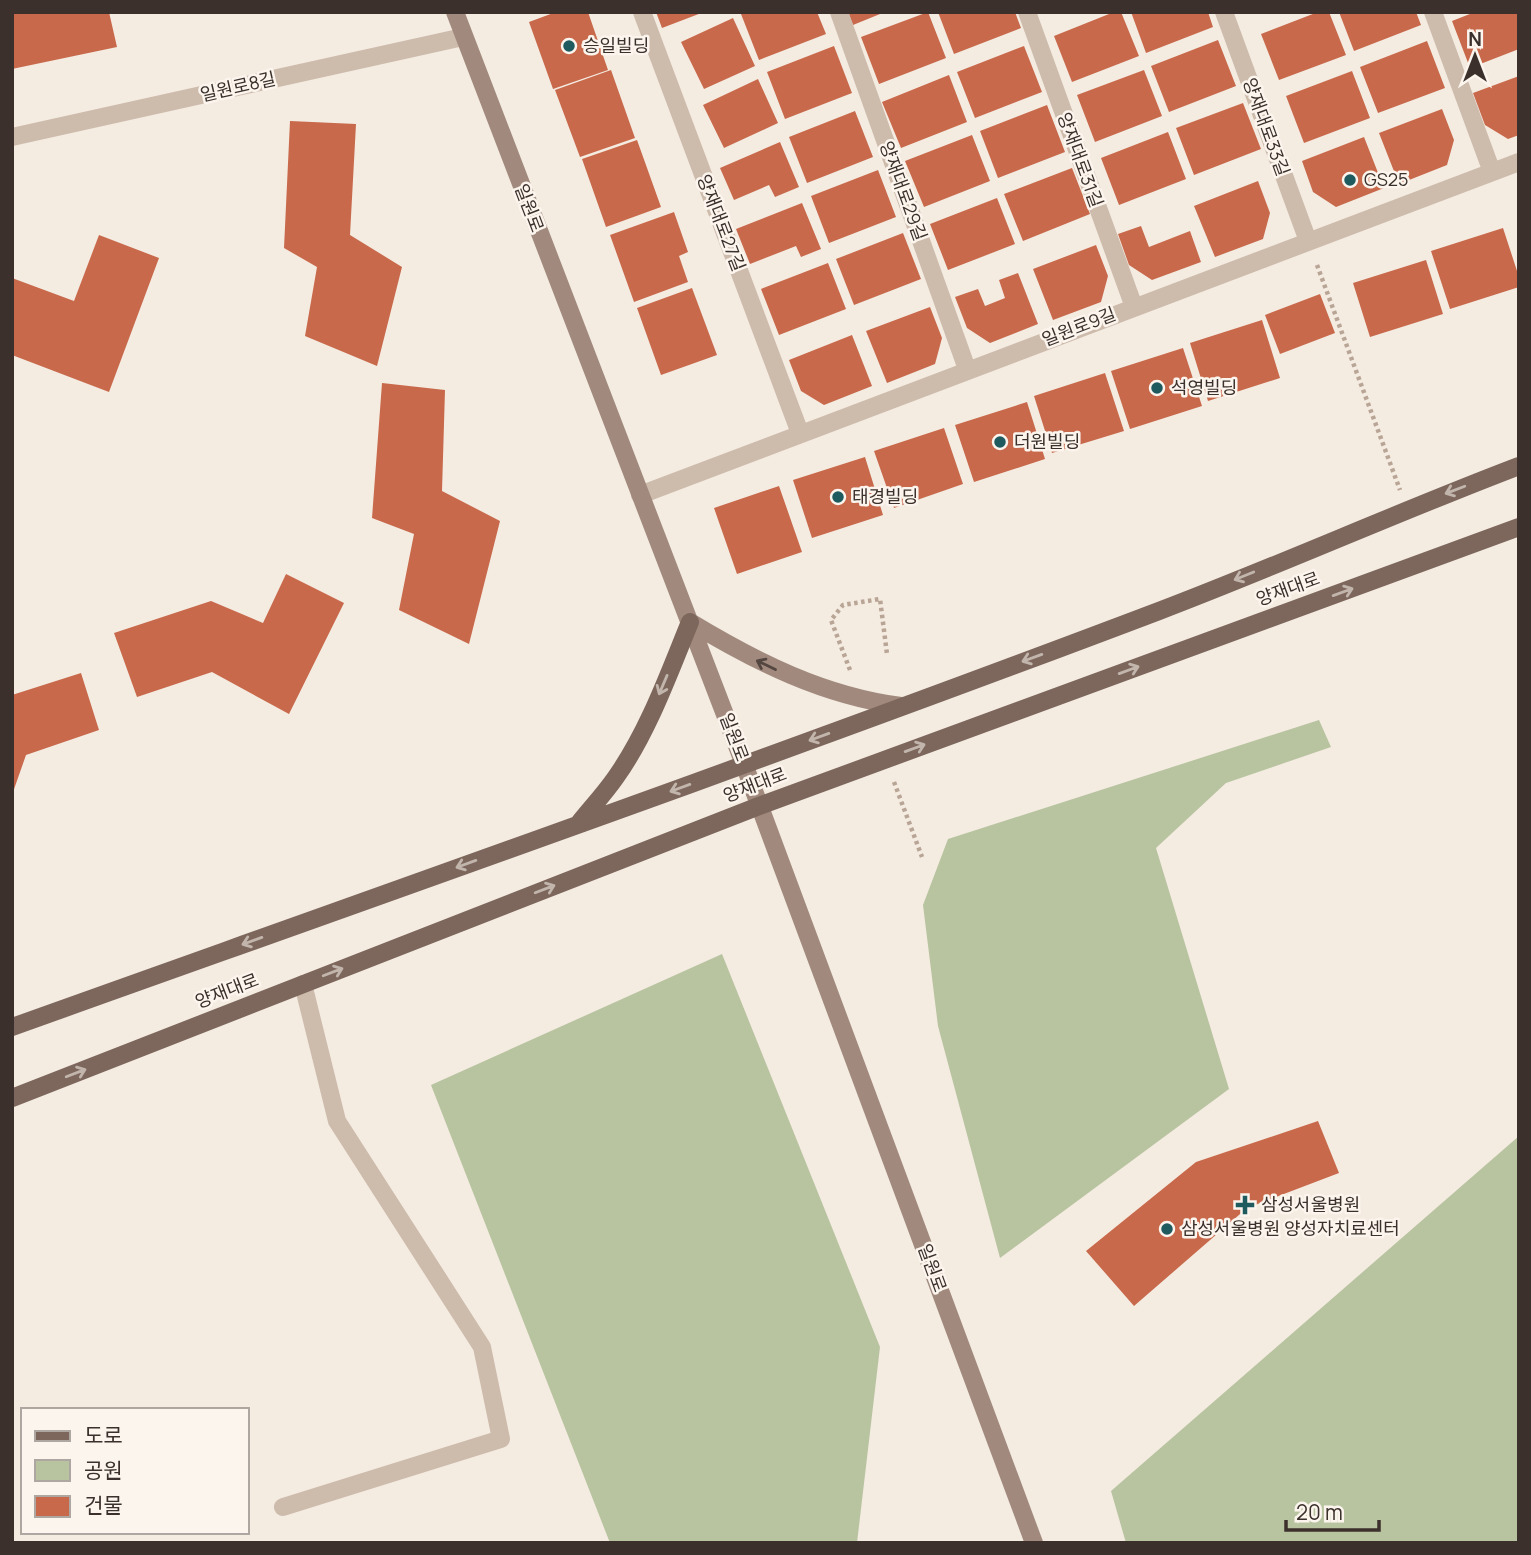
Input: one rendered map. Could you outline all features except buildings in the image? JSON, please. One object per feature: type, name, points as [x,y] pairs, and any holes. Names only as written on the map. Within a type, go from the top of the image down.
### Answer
[{"type":"main road","name":"양재대로","points":[[12,1027],[577,825],[1163,609],[1519,466]]},
{"type":"main road","name":"양재대로","points":[[12,1098],[759,806],[1519,527]]},
{"type":"main road","points":[[577,825],[617,777],[657,700],[690,622]]},
{"type":"street","name":"일원로","points":[[455,12],[744,764],[1034,1543]]},
{"type":"street","name":"양재대로27길","points":[[642,12],[800,433]]},
{"type":"street","name":"양재대로29길","points":[[839,12],[967,369]]},
{"type":"street","name":"양재대로31길","points":[[1027,12],[1134,307]]},
{"type":"street","name":"양재대로33길","points":[[1224,12],[1308,241]]},
{"type":"street","points":[[1433,12],[1492,172]]},
{"type":"street","name":"일원로8길","points":[[12,137],[463,37]]},
{"type":"street","name":"일원로9길","points":[[640,495],[1519,162]]},
{"type":"street","points":[[690,622],[739,652],[785,674],[863,699],[901,706]]},
{"type":"street","points":[[283,1507],[501,1439],[482,1347],[337,1121],[303,984]]},
{"type":"path","points":[[1308,241],[1407,509]]},
{"type":"path","points":[[831,620],[843,605],[880,599],[887,654]]},
{"type":"green space","points":[[1319,720],[1331,747],[1226,783],[1156,848],[1229,1089],[1000,1258],[938,1026],[923,905],[948,839]]},
{"type":"green space","points":[[722,954],[880,1347],[857,1543],[610,1543],[431,1085]]},
{"type":"green space","points":[[1519,1136],[1519,1543],[1126,1543],[1111,1491]]},
{"type":"place","name":"승일빌딩","points":[[569,46]]},
{"type":"place","name":"GS25","points":[[1350,180]]},
{"type":"place","name":"석영빌딩","points":[[1157,388]]},
{"type":"place","name":"더원빌딩","points":[[1000,442]]},
{"type":"place","name":"태경빌딩","points":[[838,497]]},
{"type":"place","name":"삼성서울병원","points":[[1245,1205]]},
{"type":"place","name":"삼성서울병원 양성자치료센터","points":[[1167,1229]]}]
